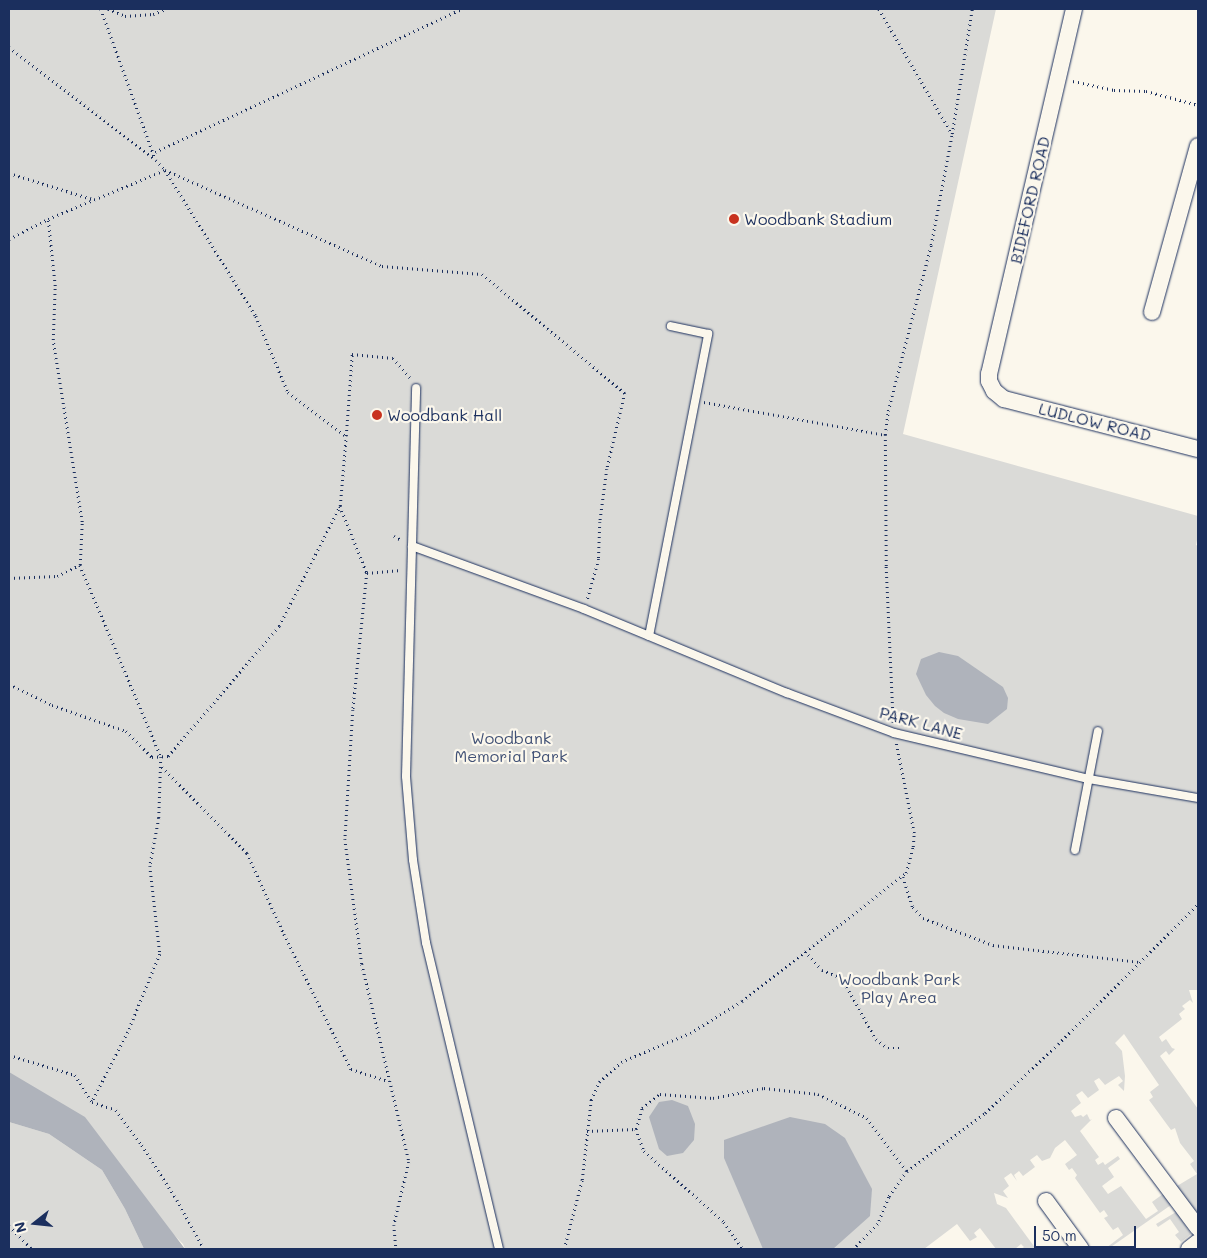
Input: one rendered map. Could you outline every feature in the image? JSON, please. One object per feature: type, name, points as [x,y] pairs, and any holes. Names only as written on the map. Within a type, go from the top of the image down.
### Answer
[{"type":"street","name":"BIDEFORD ROAD","points":[[994,391],[989,374],[1074,9]]},
{"type":"street","points":[[1152,312],[1198,146]]},
{"type":"street","name":"LUDLOW ROAD","points":[[994,391],[1004,399],[1123,428],[1198,449]]},
{"type":"street","points":[[1116,1118],[1198,1228]]},
{"type":"street","points":[[1046,1201],[1081,1249]]},
{"type":"street","points":[[1189,1249],[1198,1242]]},
{"type":"lane","points":[[649,636],[708,334],[671,326]]},
{"type":"lane","points":[[416,388],[406,776],[413,860],[426,943],[499,1249]]},
{"type":"lane","name":"PARK LANE","points":[[412,546],[584,610],[787,693],[894,733],[1089,779],[1198,798]]},
{"type":"lane","points":[[1076,850],[1098,732]]},
{"type":"path","points":[[101,9],[156,160]]},
{"type":"path","points":[[108,9],[125,16],[153,14],[166,9]]},
{"type":"path","points":[[155,152],[462,9]]},
{"type":"path","points":[[879,9],[952,134]]},
{"type":"path","points":[[564,1249],[582,1180],[591,1100],[599,1082],[621,1062],[690,1033],[742,1001],[903,876],[910,863],[914,833],[894,733],[886,566],[885,435],[888,411],[931,245],[952,134],[972,9]]},
{"type":"path","points":[[9,47],[156,160],[165,170],[256,316],[288,392],[346,436]]},
{"type":"path","points":[[1058,78],[1114,90],[1146,91],[1198,105]]},
{"type":"path","points":[[9,239],[48,219],[165,170],[382,266],[482,274],[625,393],[607,468],[600,522],[599,558],[584,610]]},
{"type":"path","points":[[9,173],[93,200]]},
{"type":"path","points":[[48,219],[55,286],[53,340],[82,522],[80,565],[161,757],[159,818],[150,866],[160,954],[128,1032],[92,1102]]},
{"type":"path","points":[[9,684],[52,705],[126,731],[152,757],[168,756],[279,626],[340,506],[352,354],[392,358],[404,369],[416,388]]},
{"type":"path","points":[[694,401],[885,435]]},
{"type":"path","points":[[340,506],[367,573],[353,710],[345,840],[362,964],[409,1162],[394,1225],[396,1249]]},
{"type":"path","points":[[9,578],[58,576],[80,565]]},
{"type":"path","points":[[367,573],[412,569]]},
{"type":"path","points":[[161,766],[247,853],[284,934],[351,1069],[389,1081]]},
{"type":"path","points":[[903,876],[913,907],[923,918],[993,945],[1141,962]]},
{"type":"path","points":[[854,1249],[878,1224],[889,1197],[907,1170],[985,1112],[1141,962],[1198,904]]},
{"type":"path","points":[[805,951],[822,970],[842,978],[876,1039],[888,1048],[902,1048]]},
{"type":"path","points":[[9,1055],[75,1075],[92,1102],[116,1110],[142,1145],[178,1200],[204,1249]]},
{"type":"path","points":[[743,1249],[724,1222],[644,1151],[636,1129],[642,1108],[660,1094],[713,1098],[764,1088],[818,1094],[867,1118],[907,1170]]},
{"type":"path","points":[[588,1131],[636,1129]]},
{"type":"path","points":[[9,1226],[32,1249]]},
{"type":"green space","name":"Woodbank Memorial Park","points":[[9,9],[996,9],[903,434],[1198,516],[1196,545],[1198,546],[1198,990],[1189,990],[1193,1003],[1190,1000],[1182,1006],[1185,1009],[1179,1014],[1182,1019],[1159,1037],[1162,1042],[1166,1039],[1172,1048],[1175,1049],[1169,1055],[1166,1051],[1160,1056],[1198,1109],[1198,1215],[1177,1186],[1197,1174],[1190,1164],[1194,1161],[1180,1143],[1175,1128],[1171,1130],[1149,1100],[1153,1097],[1150,1092],[1159,1085],[1124,1034],[1115,1043],[1122,1051],[1125,1076],[1124,1091],[1118,1085],[1123,1081],[1119,1076],[1105,1085],[1099,1078],[1094,1081],[1099,1090],[1088,1098],[1082,1091],[1076,1095],[1081,1103],[1071,1111],[1075,1117],[1081,1115],[1083,1117],[1087,1114],[1090,1120],[1092,1119],[1080,1131],[1099,1157],[1095,1160],[1098,1165],[1103,1162],[1105,1165],[1118,1156],[1120,1159],[1108,1168],[1114,1177],[1102,1186],[1108,1194],[1121,1186],[1146,1219],[1158,1211],[1152,1202],[1163,1194],[1171,1205],[1108,1249],[1106,1248],[1123,1235],[1118,1227],[1113,1230],[1104,1218],[1108,1216],[1104,1210],[1100,1213],[1075,1178],[1077,1175],[1072,1168],[1069,1170],[1065,1164],[1077,1155],[1065,1140],[1055,1148],[1050,1158],[1042,1161],[1037,1155],[1030,1160],[1035,1167],[1023,1176],[1019,1171],[1014,1175],[1017,1181],[1011,1173],[1004,1178],[1009,1186],[1003,1191],[1008,1198],[994,1193],[997,1204],[1006,1208],[1036,1249],[1021,1249],[1024,1247],[1021,1244],[1015,1249],[996,1249],[980,1228],[974,1233],[977,1237],[970,1241],[957,1224],[924,1249],[185,1249],[183,1244],[9,1072]]},
{"type":"green space","points":[[9,1122],[49,1134],[102,1170],[125,1209],[144,1249],[9,1249]]},
{"type":"green space","points":[[1176,1212],[1191,1234],[1181,1242],[1175,1235],[1179,1232],[1170,1219],[1158,1227],[1156,1224]]},
{"type":"shaded area","points":[[939,652],[958,656],[1003,687],[1008,698],[1007,709],[988,724],[958,719],[944,713],[935,706],[926,695],[916,674],[921,659]]},
{"type":"shaded area","points":[[9,1072],[85,1117],[185,1249],[144,1249],[125,1209],[102,1170],[49,1134],[9,1122]]},
{"type":"shaded area","points":[[672,1100],[688,1106],[695,1124],[694,1140],[683,1153],[667,1156],[659,1149],[649,1117],[659,1102]]},
{"type":"shaded area","points":[[790,1117],[825,1124],[845,1138],[872,1189],[870,1216],[833,1249],[763,1249],[724,1158],[724,1140]]},
{"type":"place","name":"Woodbank Stadium","points":[[734,219]]},
{"type":"place","name":"Woodbank Hall","points":[[377,415]]},
{"type":"park label","name":"Woodbank Park Play Area","points":[[899,988]]}]
